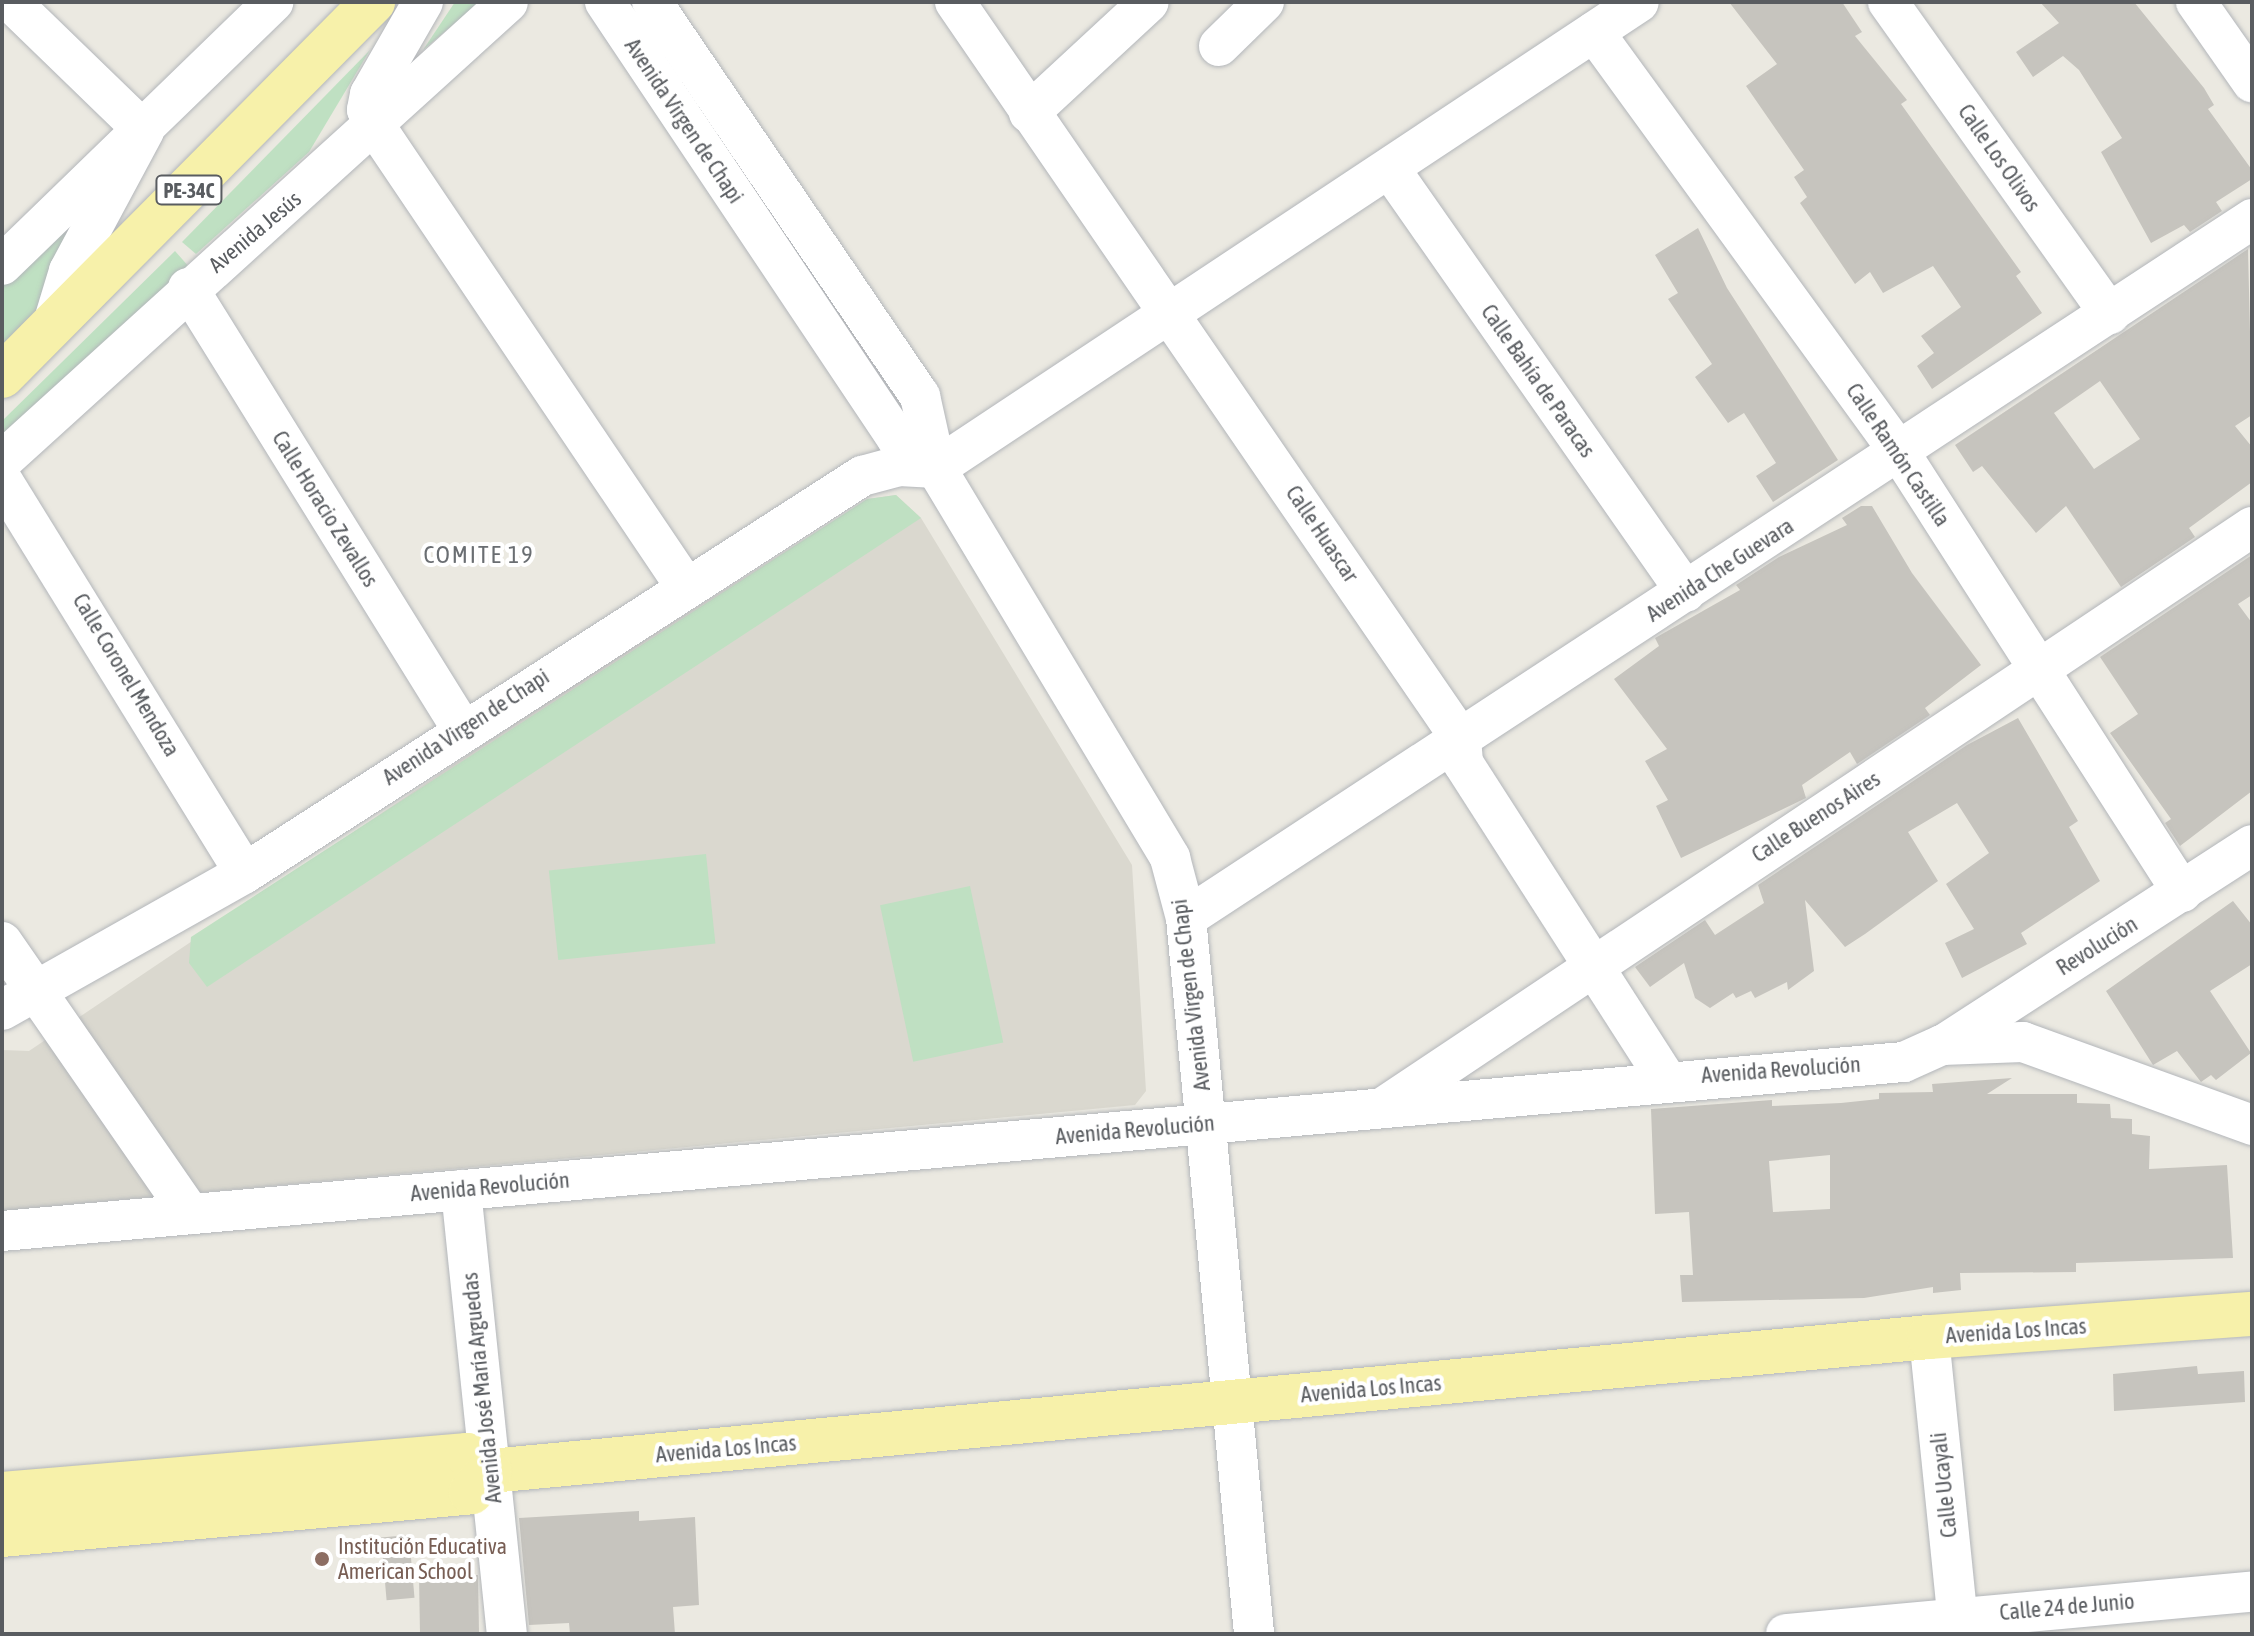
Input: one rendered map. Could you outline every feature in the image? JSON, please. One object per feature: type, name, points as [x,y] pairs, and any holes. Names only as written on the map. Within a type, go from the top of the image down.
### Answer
[{"type":"main road","name":"PE-34C","points":[[2,376],[373,2]]},
{"type":"main road","name":"Avenida Los Incas","points":[[2,1494],[467,1455],[490,1471],[1929,1337],[2252,1314]]},
{"type":"main road","points":[[2,1535],[471,1492],[490,1471]]},
{"type":"street","points":[[11,2],[144,131]]},
{"type":"street","points":[[2,265],[144,131],[273,2]]},
{"type":"street","points":[[423,2],[370,94],[367,110],[685,586]]},
{"type":"street","name":"Avenida Jesús","points":[[2,461],[188,288],[375,126],[508,2]]},
{"type":"street","name":"Avenida Virgen de Chapi","points":[[605,2],[898,440],[936,468]]},
{"type":"street","name":"Avenida Virgen de Chapi","points":[[652,2],[920,396],[936,468],[1170,858],[1186,918],[1254,1634]]},
{"type":"street","name":"Calle Huascar","points":[[955,2],[1029,113],[1172,313],[1461,739],[1463,763],[1666,1079]]},
{"type":"street","points":[[1029,113],[1149,2]]},
{"type":"street","points":[[1219,46],[1264,2]]},
{"type":"street","points":[[936,468],[1639,2]]},
{"type":"street","name":"Calle Los Olivos","points":[[1888,2],[2110,314]]},
{"type":"street","points":[[2196,2],[2252,82]]},
{"type":"street","name":"Calle Ramón Castilla","points":[[1594,32],[1900,453],[2182,892]]},
{"type":"street","points":[[52,327],[69,271],[144,131]]},
{"type":"street","name":"Calle Bahía de Paracas","points":[[1390,169],[1686,592]]},
{"type":"street","name":"Avenida Che Guevara","points":[[1186,918],[1900,453],[2252,219]]},
{"type":"street","name":"Calle Horacio Zevallos","points":[[188,288],[462,729]]},
{"type":"street","name":"Avenida Virgen de Chapi","points":[[20,1002],[245,873],[462,729],[862,476],[899,466],[936,468]]},
{"type":"street","name":"Calle Coronel Mendoza","points":[[2,480],[245,873]]},
{"type":"street","name":"Calle Buenos Aires","points":[[1381,1109],[1591,964],[2252,527]]},
{"type":"street","name":"Revolución","points":[[1942,1045],[2252,845]]},
{"type":"street","points":[[2,942],[20,1002],[190,1214]]},
{"type":"street","name":"Avenida Revolución","points":[[2,1231],[1381,1109],[1666,1079],[1904,1062],[1942,1045],[2023,1042],[2252,1125]]},
{"type":"street","name":"Avenida José María Arguedas","points":[[461,1190],[507,1634]]},
{"type":"street","name":"Calle Ucayali","points":[[1929,1337],[1959,1625]]},
{"type":"street","name":"Calle 24 de Junio","points":[[1786,1634],[1959,1625],[2252,1592]]},
{"type":"shaded area","points":[[896,495],[921,518],[1132,865],[1146,1091],[1135,1105],[2,1211],[2,1050],[29,1051],[539,707],[868,499]]},
{"type":"green space","points":[[455,2],[480,2],[423,50]]},
{"type":"green space","points":[[370,50],[309,152],[196,254],[182,242]]},
{"type":"green space","points":[[80,211],[39,316],[2,350],[2,280]]},
{"type":"green space","points":[[175,251],[190,268],[2,442],[2,421]]},
{"type":"green space","points":[[896,495],[921,518],[207,987],[189,963],[191,937],[867,499]]},
{"type":"green space","points":[[706,854],[715,944],[558,960],[549,871]]},
{"type":"green space","points":[[970,886],[1003,1043],[913,1062],[880,905]]},
{"type":"building","points":[[1729,2],[1842,2],[1862,32],[1855,36],[1907,100],[1901,104],[2021,272],[2016,276],[2042,313],[1932,389],[1917,366],[1934,353],[1921,336],[1961,307],[1933,266],[1883,293],[1870,272],[1855,284],[1800,203],[1807,197],[1794,177],[1804,170],[1746,86],[1777,64]]},
{"type":"building","points":[[2040,2],[2134,2],[2204,88],[2214,105],[2208,109],[2252,170],[2252,179],[2216,202],[2222,211],[2190,232],[2184,225],[2151,243],[2101,152],[2122,138],[2079,70],[2063,56],[2033,77],[2016,52],[2059,23]]},
{"type":"building","points":[[1698,228],[1727,288],[1838,460],[1773,502],[1756,476],[1776,463],[1744,413],[1728,423],[1695,377],[1712,364],[1668,299],[1678,293],[1655,255]]},
{"type":"building","points":[[2248,249],[2252,415],[2235,426],[2252,447],[2252,482],[2189,528],[2195,537],[2121,587],[2066,506],[2036,533],[1982,466],[1973,472],[1955,445]],"holes":[[[2100,381],[2140,439],[2094,469],[2054,413]]]},
{"type":"building","points":[[1861,506],[1872,506],[1912,573],[1981,665],[1925,708],[1930,715],[1857,764],[1850,752],[1802,785],[1806,798],[1681,858],[1656,806],[1668,800],[1645,761],[1667,749],[1614,679],[1659,646],[1655,638],[1740,590],[1736,585],[1779,557],[1847,525],[1842,518]]},
{"type":"building","points":[[2252,555],[2252,595],[2238,604],[2252,623],[2252,791],[2180,846],[2165,823],[2171,819],[2110,733],[2138,714],[2100,657]]},
{"type":"building","points":[[2018,718],[2078,821],[2069,827],[2100,881],[2021,933],[2027,944],[1962,978],[1945,943],[1974,929],[1946,884],[1989,853],[1957,803],[1908,832],[1938,881],[1845,947],[1805,900],[1814,971],[1788,990],[1787,982],[1755,998],[1751,991],[1736,998],[1733,993],[1710,1008],[1695,998],[1684,963],[1650,987],[1635,967],[1705,920],[1715,935],[1764,903],[1758,885],[1967,745]]},
{"type":"building","points":[[2233,901],[2252,925],[2252,964],[2210,991],[2251,1053],[2216,1080],[2211,1075],[2201,1082],[2177,1051],[2153,1065],[2106,991]]},
{"type":"building","points":[[2012,1078],[1987,1094],[2077,1094],[2077,1103],[2110,1104],[2111,1118],[2132,1119],[2132,1134],[2150,1136],[2149,1169],[2227,1165],[2233,1258],[2076,1263],[2076,1272],[1960,1273],[1961,1290],[1933,1293],[1933,1287],[1864,1298],[1682,1302],[1680,1275],[1693,1275],[1689,1212],[1655,1214],[1651,1109],[1772,1100],[1772,1106],[1841,1103],[1879,1099],[1879,1093],[1933,1092],[1932,1084]],"holes":[[[1830,1155],[1830,1209],[1773,1212],[1769,1161]]]},
{"type":"building","points":[[2197,1366],[2198,1374],[2244,1371],[2245,1402],[2114,1411],[2113,1374]]},
{"type":"building","points":[[639,1511],[639,1521],[695,1517],[699,1605],[673,1607],[675,1634],[570,1634],[569,1623],[529,1625],[519,1518]]},
{"type":"building","points":[[409,1535],[414,1598],[387,1600],[381,1537]]},
{"type":"building","points":[[478,1575],[479,1634],[420,1634],[419,1576]]},
{"type":"place","name":"Institución Educativa American School","points":[[322,1559]]},
{"type":"district","name":"COMITE 19","points":[[479,555]]}]
